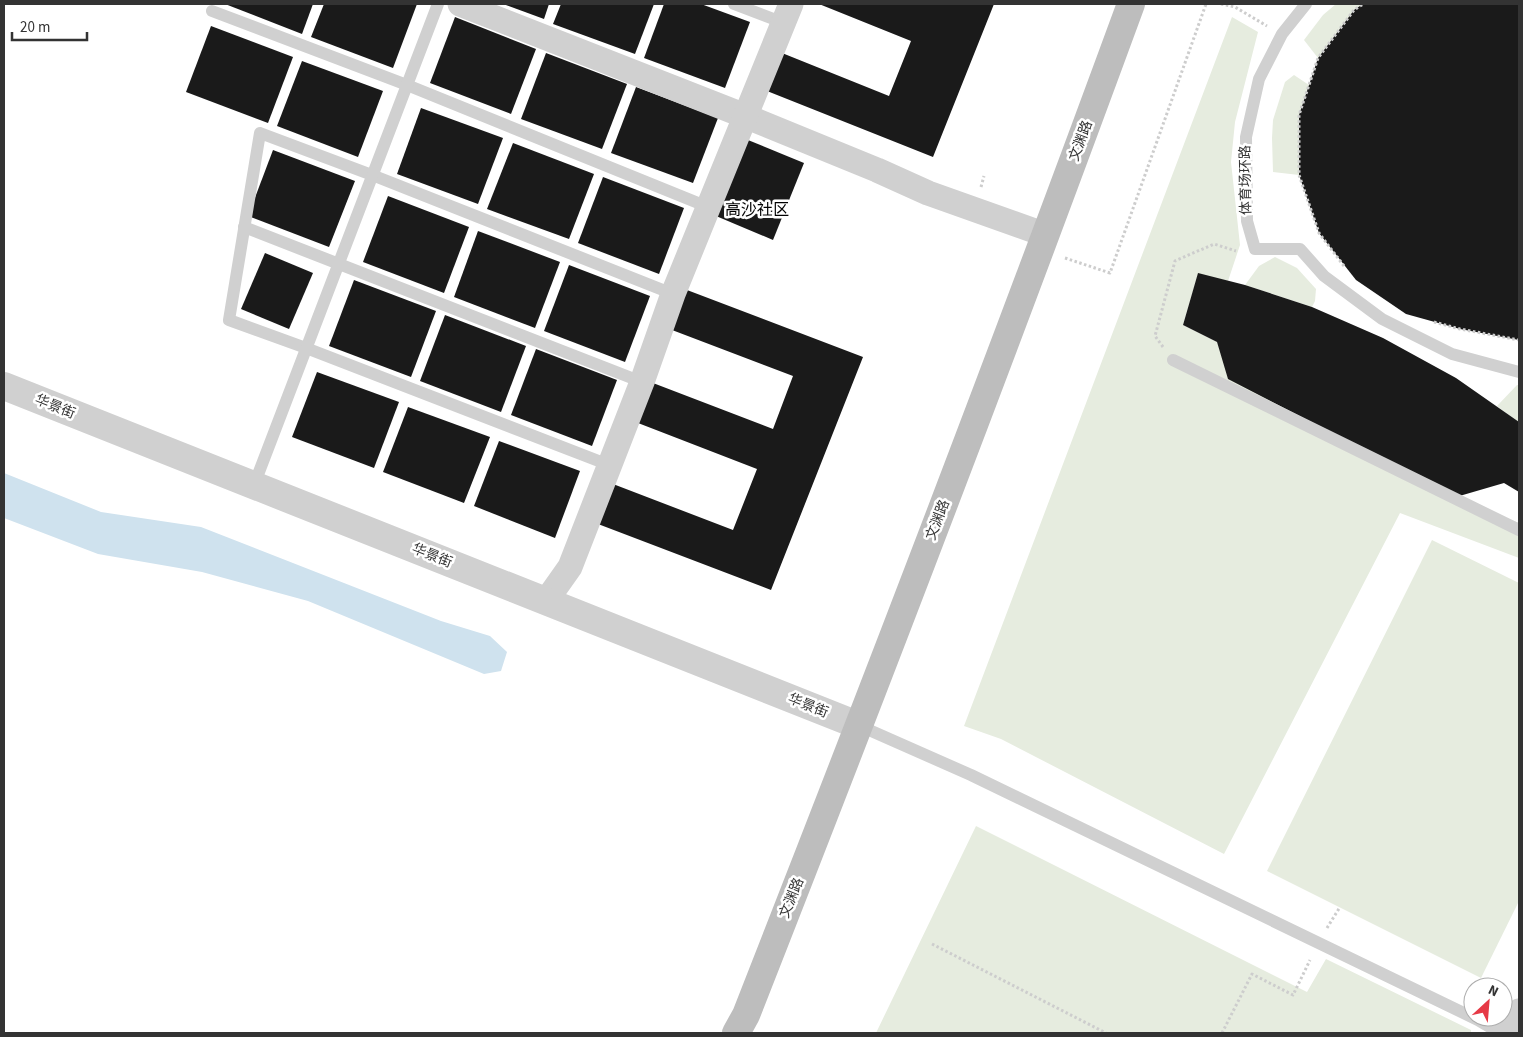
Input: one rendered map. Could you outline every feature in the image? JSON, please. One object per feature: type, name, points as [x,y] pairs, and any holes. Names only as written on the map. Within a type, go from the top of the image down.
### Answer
[{"type":"main road","name":"文渊路","points":[[736,1033],[746,1014],[860,726],[1046,235],[1131,4]]},
{"type":"street","points":[[460,4],[745,116],[928,193],[1046,235]]},
{"type":"street","points":[[546,601],[570,568],[642,382],[673,294],[787,13]]},
{"type":"street","name":"华景街","points":[[4,386],[860,726]]},
{"type":"street","points":[[1505,1033],[1511,1020],[1519,1011]]},
{"type":"lane","points":[[254,486],[438,4]]},
{"type":"lane","points":[[734,4],[787,13]]},
{"type":"lane","name":"体育场环路","points":[[1255,249],[1247,221],[1246,136],[1259,79],[1282,34],[1306,4]]},
{"type":"lane","points":[[212,11],[406,85],[708,207]]},
{"type":"lane","points":[[609,465],[229,320],[260,133],[372,175],[673,294]]},
{"type":"lane","points":[[244,227],[642,382]]},
{"type":"lane","points":[[1255,249],[1300,249],[1324,276],[1382,319],[1452,354],[1519,372]]},
{"type":"lane","points":[[1173,360],[1519,530]]},
{"type":"lane","points":[[860,726],[971,776],[1478,1020],[1500,1033]]},
{"type":"path","points":[[1110,273],[1206,4]]},
{"type":"path","points":[[1221,4],[1235,7],[1282,34]]},
{"type":"path","points":[[1345,267],[1319,232],[1299,175],[1299,115],[1318,58],[1354,10],[1364,4]]},
{"type":"path","points":[[1173,360],[1155,336],[1175,261],[1214,244],[1244,254],[1255,249]]},
{"type":"path","points":[[1433,322],[1519,340]]},
{"type":"path","points":[[1222,1033],[1252,974],[1293,995],[1340,907]]},
{"type":"path","points":[[932,944],[1106,1033]]},
{"type":"shaded area","points":[[1336,4],[1363,4],[1354,10],[1318,58],[1304,40],[1323,15]]},
{"type":"shaded area","points":[[1232,17],[1258,32],[1235,122],[1231,162],[1240,245],[1228,281],[1198,274],[1183,325],[1217,342],[1229,379],[1456,497],[1519,523],[1519,558],[1400,513],[1224,854],[1001,739],[964,726]]},
{"type":"shaded area","points":[[1294,75],[1309,85],[1299,115],[1299,175],[1273,172],[1273,120],[1285,82]]},
{"type":"shaded area","points":[[1275,257],[1297,268],[1316,289],[1315,301],[1312,307],[1245,285],[1259,266]]},
{"type":"shaded area","points":[[1519,385],[1519,423],[1497,406]]},
{"type":"shaded area","points":[[1432,540],[1519,583],[1519,901],[1481,977],[1267,871]]},
{"type":"shaded area","points":[[976,826],[1307,992],[1326,959],[1471,1030],[1471,1033],[876,1033]]},
{"type":"water","points":[[4,473],[101,512],[201,527],[441,621],[490,636],[507,652],[501,671],[484,674],[308,601],[202,572],[98,554],[4,518]]},
{"type":"building","points":[[225,4],[313,4],[302,34]]},
{"type":"building","points":[[324,4],[417,4],[393,68],[311,37]]},
{"type":"building","points":[[503,4],[549,4],[544,19]]},
{"type":"building","points":[[561,4],[654,4],[635,54],[553,24]]},
{"type":"building","points":[[664,4],[701,4],[750,22],[725,88],[644,58]]},
{"type":"building","points":[[819,4],[994,4],[933,157],[767,91],[782,53],[889,96],[911,41]]},
{"type":"building","points":[[1363,4],[1519,4],[1519,340],[1460,329],[1406,314],[1356,280],[1319,233],[1299,175],[1299,115],[1318,58],[1354,10]]},
{"type":"building","points":[[455,17],[536,49],[511,114],[430,83]]},
{"type":"building","points":[[211,26],[293,57],[268,123],[186,92]]},
{"type":"building","points":[[546,53],[627,84],[602,149],[521,119]]},
{"type":"building","points":[[302,61],[383,91],[358,157],[277,126]]},
{"type":"building","points":[[636,87],[718,118],[693,183],[611,153]]},
{"type":"building","points":[[421,108],[503,138],[478,204],[397,174]]},
{"type":"building","points":[[748,140],[804,163],[773,240],[716,216]]},
{"type":"building","points":[[513,143],[594,174],[569,239],[487,209]]},
{"type":"building","points":[[273,150],[355,181],[329,247],[248,216]]},
{"type":"building","points":[[603,177],[684,208],[659,274],[578,243]]},
{"type":"building","points":[[388,196],[469,227],[444,293],[363,262]]},
{"type":"building","points":[[478,231],[560,262],[535,328],[454,297]]},
{"type":"building","points":[[265,253],[313,273],[289,329],[241,309]]},
{"type":"building","points":[[569,265],[650,296],[625,362],[544,331]]},
{"type":"building","points":[[1198,273],[1245,285],[1312,307],[1383,338],[1456,378],[1519,422],[1519,492],[1504,483],[1456,497],[1228,379],[1217,342],[1183,325]]},
{"type":"building","points":[[354,280],[436,311],[411,377],[329,346]]},
{"type":"building","points":[[687,290],[863,357],[771,590],[598,524],[613,484],[733,530],[757,469],[638,423],[653,383],[773,429],[793,376],[672,330]]},
{"type":"building","points":[[445,315],[526,346],[501,412],[420,381]]},
{"type":"building","points":[[536,349],[617,380],[592,446],[511,415]]},
{"type":"building","points":[[317,372],[399,402],[374,468],[292,437]]},
{"type":"building","points":[[408,407],[490,437],[464,503],[383,472]]},
{"type":"building","points":[[499,441],[580,471],[555,538],[474,506]]},
{"type":"district","name":"高沙社区","points":[[757,210]]}]
